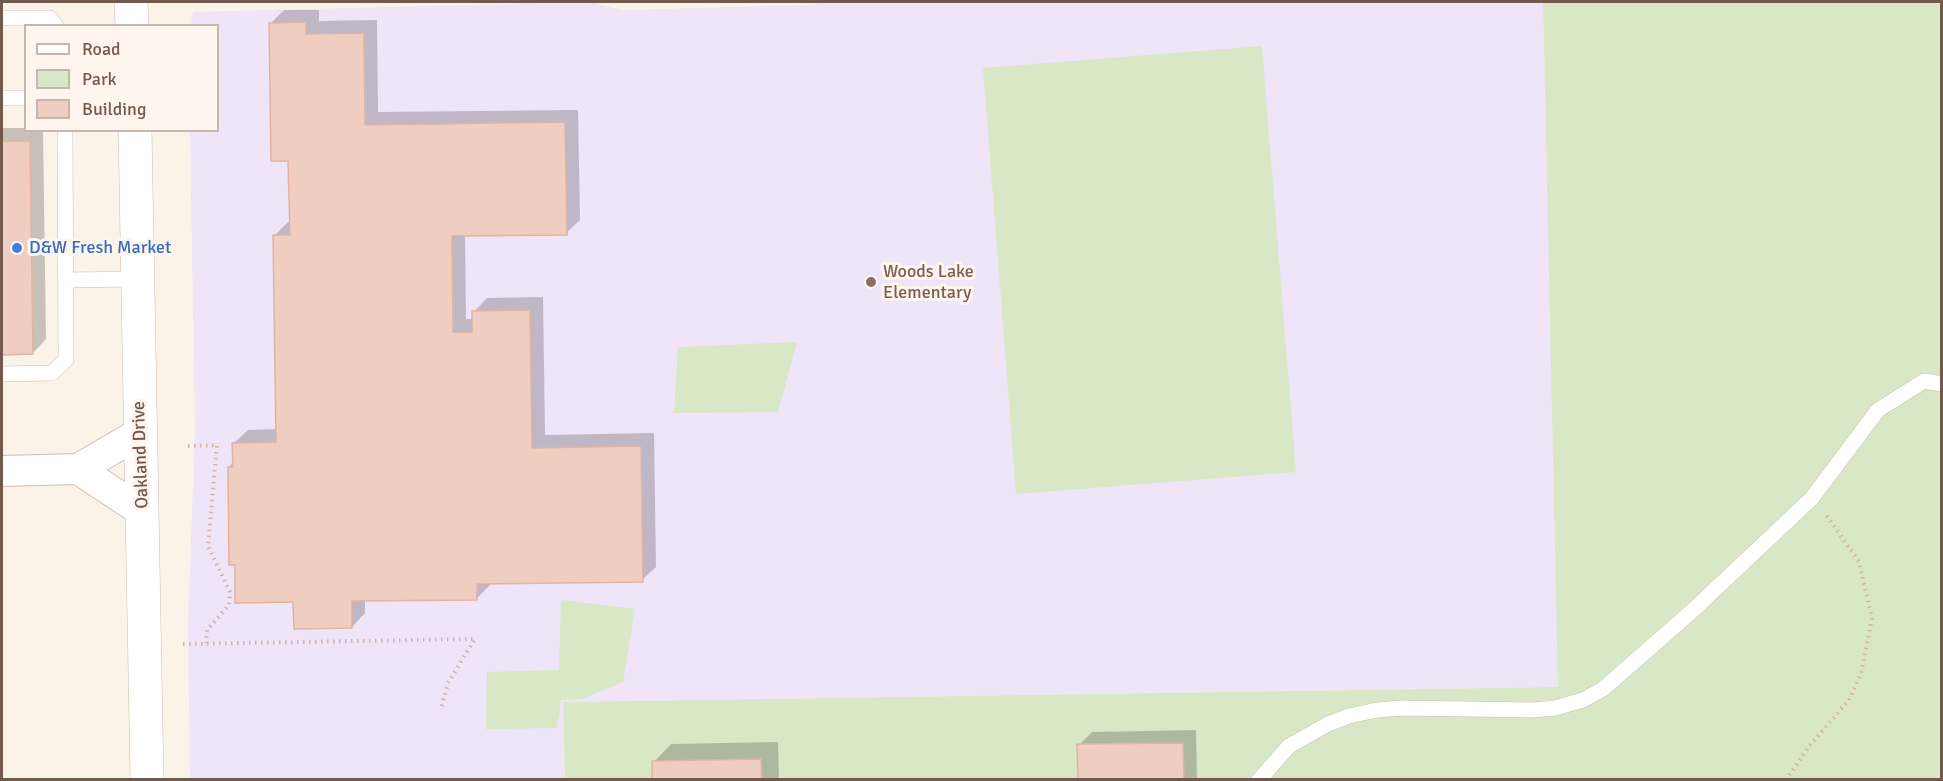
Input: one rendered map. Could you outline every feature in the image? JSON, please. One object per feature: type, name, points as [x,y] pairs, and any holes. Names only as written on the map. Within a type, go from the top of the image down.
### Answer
[{"type":"main road","points":[[131,2],[132,24]]},
{"type":"main road","name":"Oakland Drive","points":[[135,132],[147,780]]},
{"type":"street","points":[[2,471],[78,470],[140,433]]},
{"type":"street","points":[[78,470],[143,512]]},
{"type":"lane","points":[[2,18],[50,18],[54,24]]},
{"type":"lane","points":[[2,98],[24,98]]},
{"type":"lane","points":[[2,374],[52,373],[66,360],[65,132]]},
{"type":"lane","points":[[66,280],[138,279]]},
{"type":"lane","points":[[1258,780],[1290,746],[1328,724],[1349,716],[1402,708],[1533,710],[1556,708],[1583,700],[1603,689],[1691,612],[1812,498],[1878,410],[1924,381],[1941,384]]},
{"type":"path","points":[[188,446],[217,445],[208,546],[230,592],[229,605],[207,630],[206,643]]},
{"type":"path","points":[[1786,780],[1810,745],[1850,700],[1861,674],[1872,618],[1859,562],[1832,520],[1812,498]]},
{"type":"path","points":[[183,644],[475,639],[448,683],[441,709]]},
{"type":"shaded area","name":"Woods Lake Elementary","points":[[589,2],[622,10],[841,2],[1543,2],[1559,687],[563,702],[565,779],[190,779],[188,622],[195,433],[190,132],[219,132],[219,24],[191,24],[193,12]]},
{"type":"green space","points":[[1543,2],[1941,2],[1941,779],[565,779],[563,702],[1558,687]]},
{"type":"green space","points":[[1262,46],[1296,472],[1016,494],[983,68]]},
{"type":"green space","points":[[797,342],[778,412],[674,413],[678,347]]},
{"type":"green space","points":[[561,600],[635,609],[623,682],[582,699],[561,700],[557,728],[486,729],[487,672],[559,670]]},
{"type":"building","points":[[306,22],[306,34],[364,33],[365,125],[565,122],[567,235],[452,236],[453,332],[472,332],[472,311],[530,310],[532,448],[641,446],[643,582],[477,584],[477,600],[352,601],[352,628],[294,629],[293,602],[235,603],[235,565],[229,565],[228,467],[233,467],[232,443],[276,442],[273,235],[290,235],[288,161],[271,161],[269,23]]},
{"type":"building","name":"D&W Fresh Market","points":[[2,141],[30,141],[33,354],[2,355]]},
{"type":"building","points":[[1183,743],[1184,780],[1078,780],[1077,744]]},
{"type":"building","points":[[761,759],[762,780],[652,780],[652,761]]},
{"type":"place","name":"D&W Fresh Market","points":[[17,248]]},
{"type":"place","name":"Woods Lake Elementary","points":[[871,282]]}]
